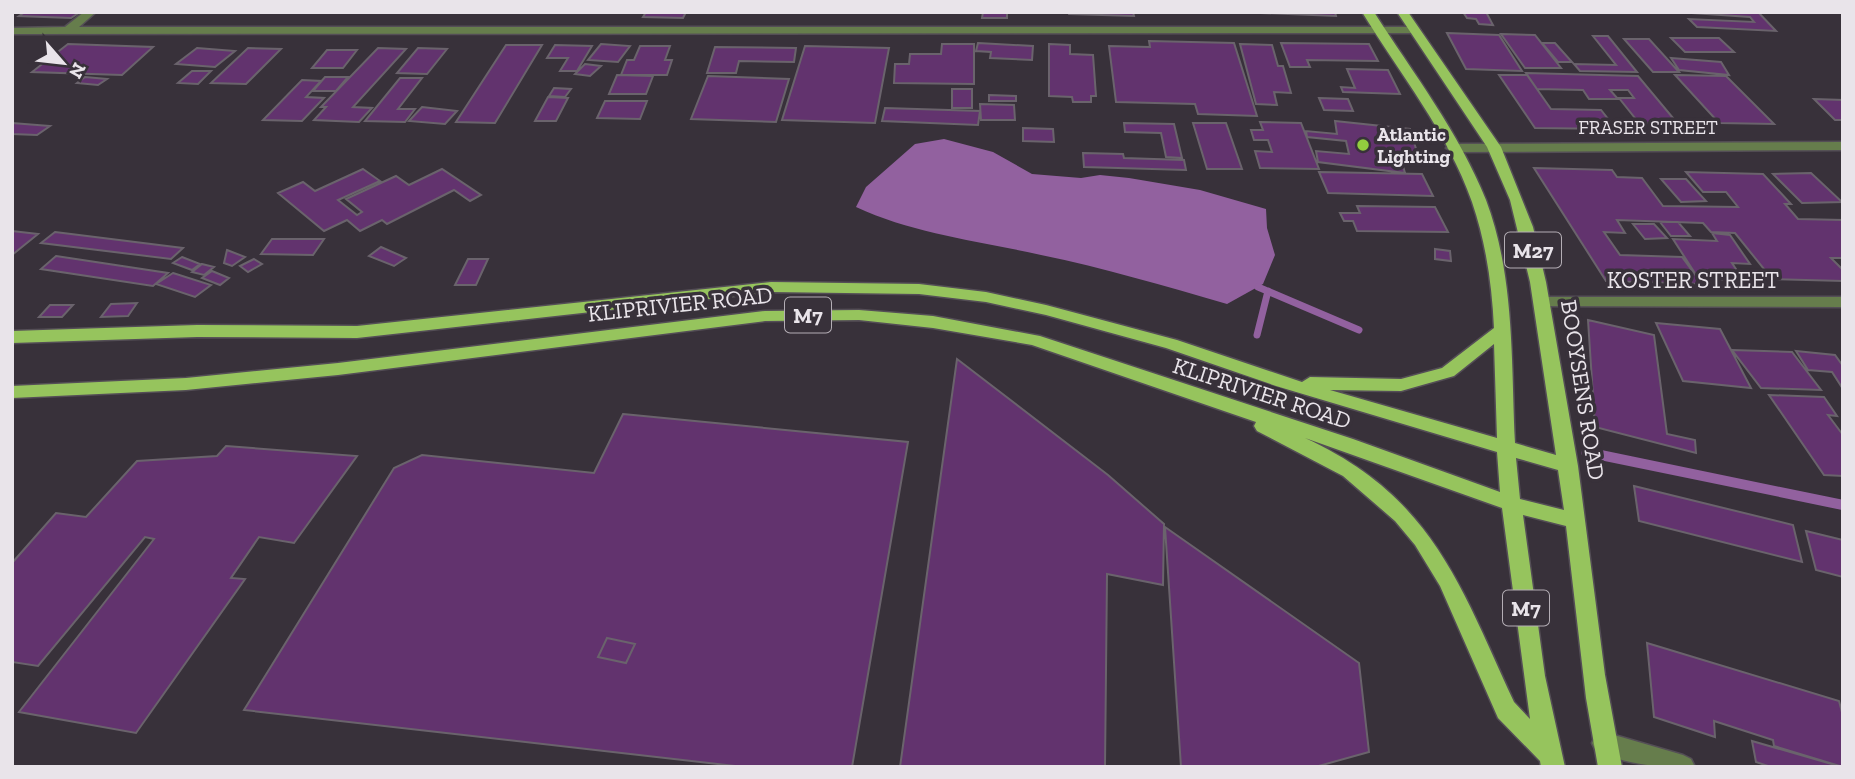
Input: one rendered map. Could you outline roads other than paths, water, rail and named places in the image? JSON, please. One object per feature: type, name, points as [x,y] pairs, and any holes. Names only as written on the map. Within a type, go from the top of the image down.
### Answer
[{"type":"main road","name":"M27","points":[[1368,12],[1453,148],[1488,229],[1495,261],[1502,331],[1506,449]]},
{"type":"main road","name":"BOOYSENS ROAD","points":[[1402,12],[1494,147],[1520,205],[1543,303],[1569,466],[1604,743],[1610,767]]},
{"type":"main road","name":"KLIPRIVIER ROAD","points":[[12,337],[197,331],[357,332],[771,287],[855,286],[932,290],[986,297],[1046,310],[1171,344],[1282,382],[1569,466]]},
{"type":"main road","name":"KLIPRIVIER ROAD","points":[[12,392],[186,384],[324,371],[680,326],[801,315],[859,316],[988,330],[1034,340],[1199,397],[1294,426],[1512,504],[1575,521]]},
{"type":"main road","points":[[1282,382],[1401,385],[1448,372],[1502,331]]},
{"type":"main road","points":[[1199,397],[1310,448],[1350,471],[1402,515],[1422,540],[1448,582],[1506,710],[1551,761]]},
{"type":"main road","name":"M7","points":[[1506,449],[1536,693],[1551,761]]},
{"type":"street","points":[[68,31],[90,12]]},
{"type":"street","points":[[12,31],[700,25],[1414,30]]},
{"type":"street","name":"FRASER STREET","points":[[1453,148],[1843,146]]},
{"type":"street","name":"KOSTER STREET","points":[[1543,303],[1843,302]]},
{"type":"street","points":[[1604,743],[1683,767]]},
{"type":"waterway","points":[[1258,287],[1268,291]]},
{"type":"waterway","points":[[1257,335],[1268,291]]},
{"type":"waterway","points":[[1268,291],[1359,330]]},
{"type":"waterway","points":[[1586,452],[1843,505]]},
{"type":"place","name":"Atlantic Lighting","points":[[1363,145]]}]
